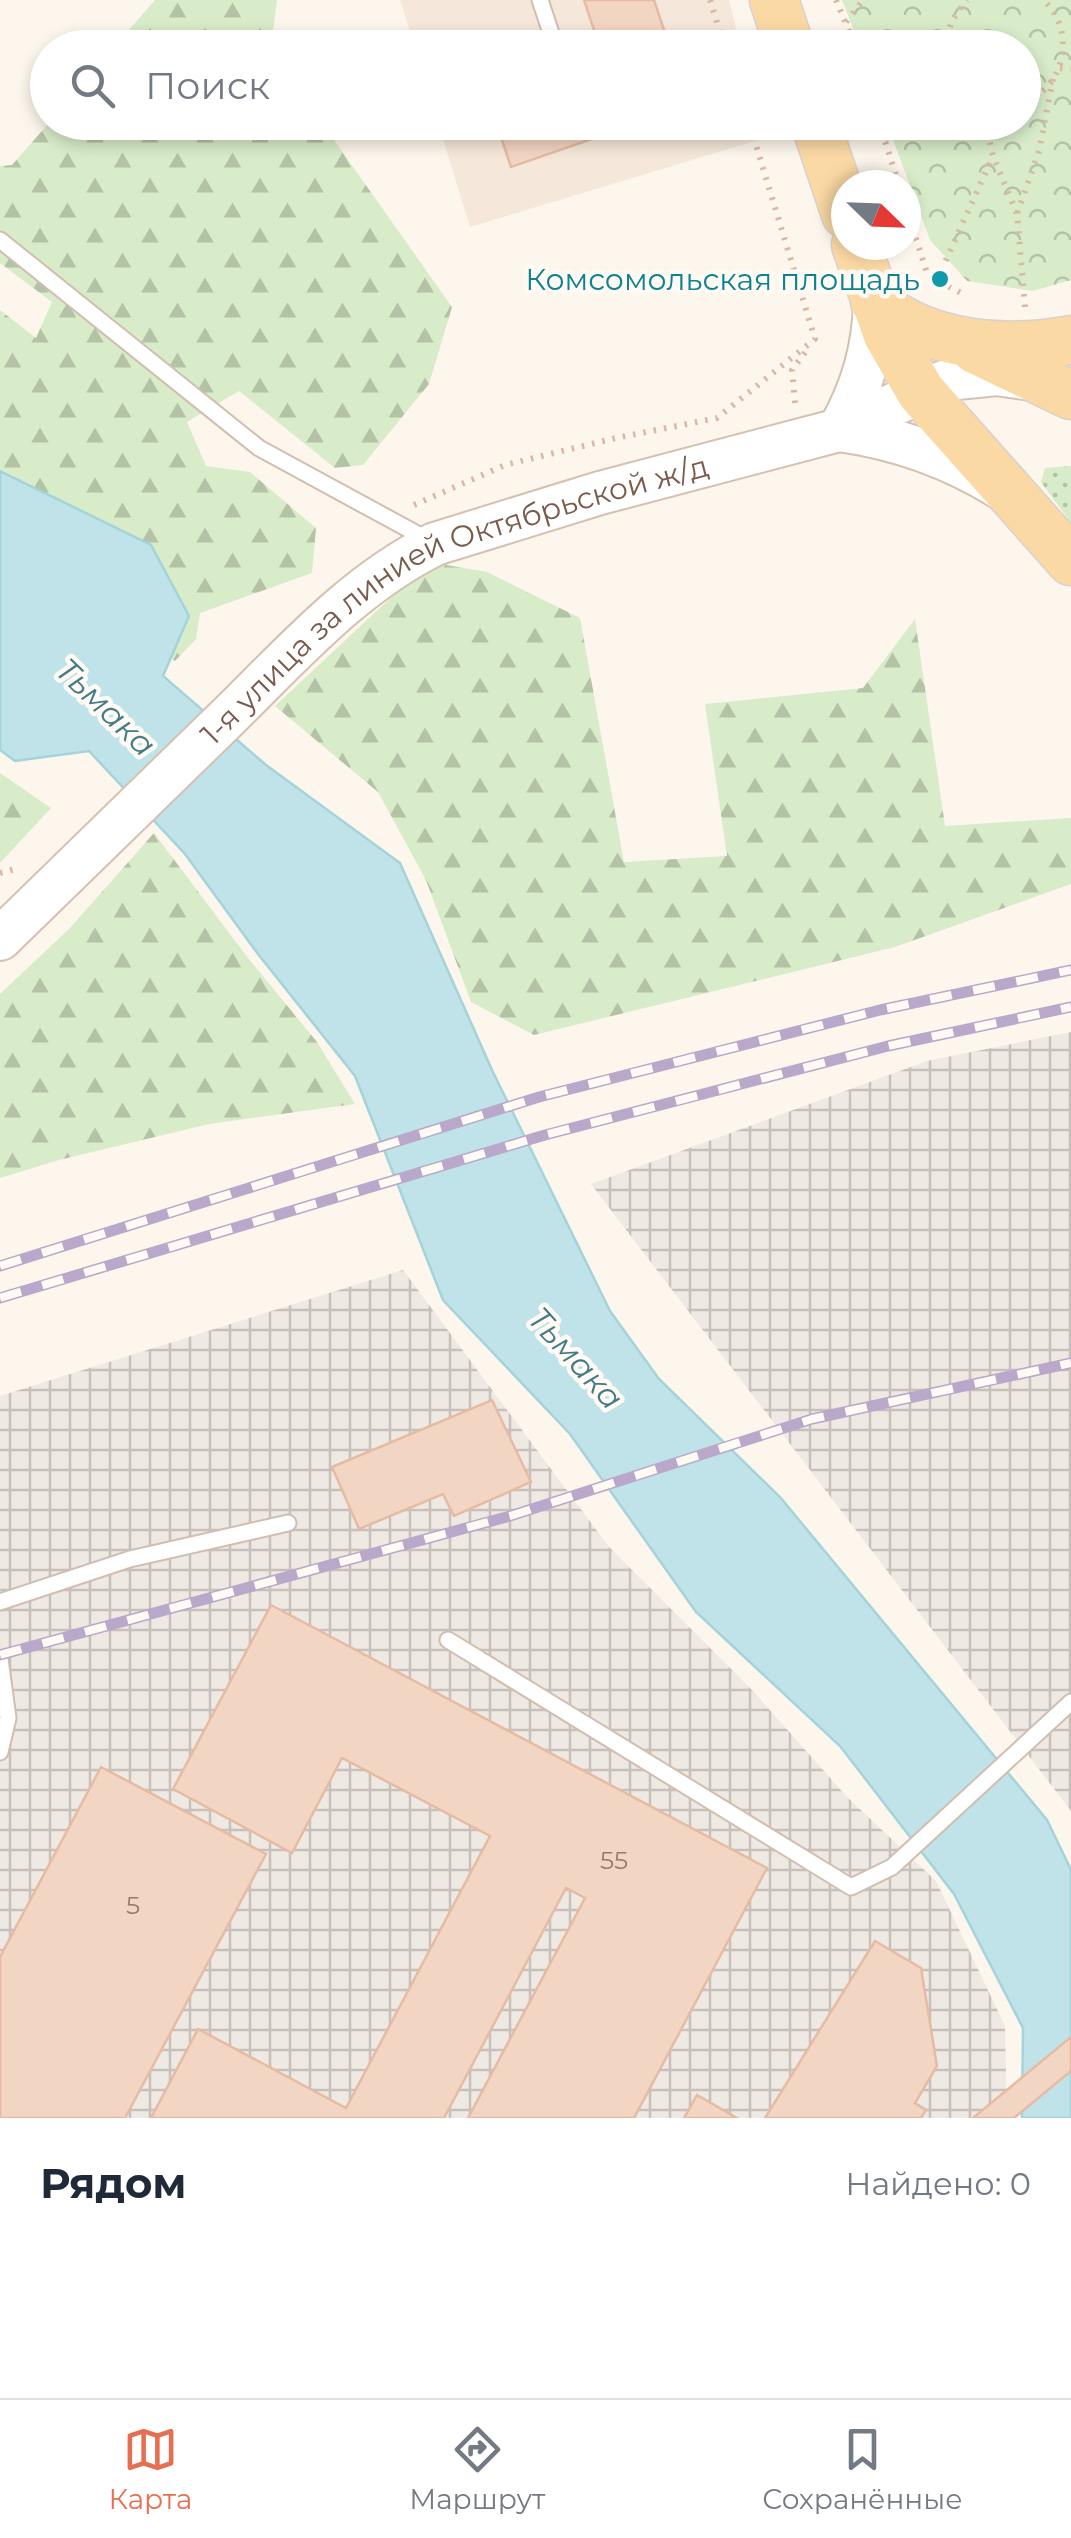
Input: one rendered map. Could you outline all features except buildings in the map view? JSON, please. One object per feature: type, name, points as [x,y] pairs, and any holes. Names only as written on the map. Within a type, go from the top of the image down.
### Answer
[{"type":"main road","points":[[774,0],[784,30]]},
{"type":"main road","points":[[821,140],[831,170]]},
{"type":"main road","points":[[861,260],[888,335],[921,392],[1071,561]]},
{"type":"main road","points":[[876,302],[912,326],[966,321],[1006,345],[1033,345],[1056,325]]},
{"type":"main road","points":[[876,302],[869,359],[857,396],[838,430],[919,448],[978,474],[1018,500]]},
{"type":"main road","points":[[966,321],[1065,384]]},
{"type":"main road","name":"1-я улица за линией Октябрьской ж/д","points":[[0,940],[288,658],[370,584],[412,556],[435,544],[600,492],[838,430],[957,378],[1016,376],[1065,384]]},
{"type":"lane","points":[[540,0],[550,30]]},
{"type":"lane","points":[[0,240],[259,448],[435,544]]},
{"type":"lane","points":[[0,1602],[130,1559],[288,1523]]},
{"type":"lane","points":[[448,1640],[852,1887],[892,1867],[1071,1702]]},
{"type":"lane","points":[[0,1659],[8,1718],[0,1752]]},
{"type":"path","points":[[710,0],[719,30]]},
{"type":"path","points":[[836,0],[850,30]]},
{"type":"path","points":[[846,22],[863,0]]},
{"type":"path","points":[[949,30],[954,15],[967,0]]},
{"type":"path","points":[[1041,92],[1060,68],[1064,46],[1061,24],[1042,0]]},
{"type":"path","points":[[1060,68],[1071,68]]},
{"type":"path","points":[[1017,214],[1039,151],[1053,78]]},
{"type":"path","points":[[389,516],[504,465],[717,418],[816,340],[755,140]]},
{"type":"path","points":[[885,140],[894,170]]},
{"type":"path","points":[[989,140],[1017,214],[1025,311]]},
{"type":"path","points":[[937,280],[993,156]]},
{"type":"path","points":[[921,254],[928,276],[937,280],[966,321]]},
{"type":"path","points":[[1010,308],[1056,325]]},
{"type":"shaded area","points":[[400,0],[729,0],[737,30],[410,30]]},
{"type":"shaded area","points":[[443,140],[758,140],[470,227]]},
{"type":"shaded area","points":[[1071,1032],[1071,1811],[591,1184],[927,1061]]},
{"type":"shaded area","points":[[403,1270],[609,1547],[752,1690],[847,1797],[936,1881],[1005,2026],[1007,2118],[0,2118],[0,1396]]},
{"type":"green space","points":[[155,0],[277,0],[273,30],[129,30]]},
{"type":"green space","points":[[842,0],[1071,0],[1071,280],[1033,291],[967,281],[930,240],[921,216],[921,170],[904,170],[893,140],[1041,140],[1041,30],[853,30]]},
{"type":"green space","points":[[34,140],[334,140],[452,307],[429,384],[363,465],[335,468],[239,391],[187,422],[206,466],[250,472],[316,528],[312,573],[200,613],[196,639],[175,661],[0,541],[0,310],[36,338],[52,302],[0,263],[0,166],[12,165]]},
{"type":"green space","points":[[1071,466],[1071,523],[1041,482],[1045,468]]},
{"type":"green space","points":[[429,562],[487,572],[580,618],[624,862],[727,856],[705,704],[863,688],[915,619],[945,826],[1071,818],[1071,884],[895,947],[534,1035],[471,1002],[426,880],[378,792],[275,706]]},
{"type":"green space","points":[[0,773],[51,808],[0,863]]},
{"type":"green space","points":[[154,833],[317,1042],[355,1104],[209,1124],[0,1178],[0,994],[70,928]]},
{"type":"water","name":"Тьмака","points":[[0,471],[151,545],[189,616],[163,676],[266,765],[400,863],[492,1070],[610,1311],[659,1379],[780,1497],[1047,1820],[1071,1870],[1071,2118],[1022,2118],[1023,2028],[954,1894],[840,1746],[696,1612],[570,1434],[443,1300],[355,1076],[185,854],[89,751],[15,761],[0,750]]},
{"type":"railway","points":[[0,1266],[539,1097],[880,1010],[1071,970]]},
{"type":"railway","points":[[0,1298],[545,1135],[888,1046],[1071,1007]]},
{"type":"railway","points":[[0,1655],[510,1516],[812,1419],[1071,1363]]},
{"type":"place","name":"Комсомольская площадь","points":[[940,279]]}]
